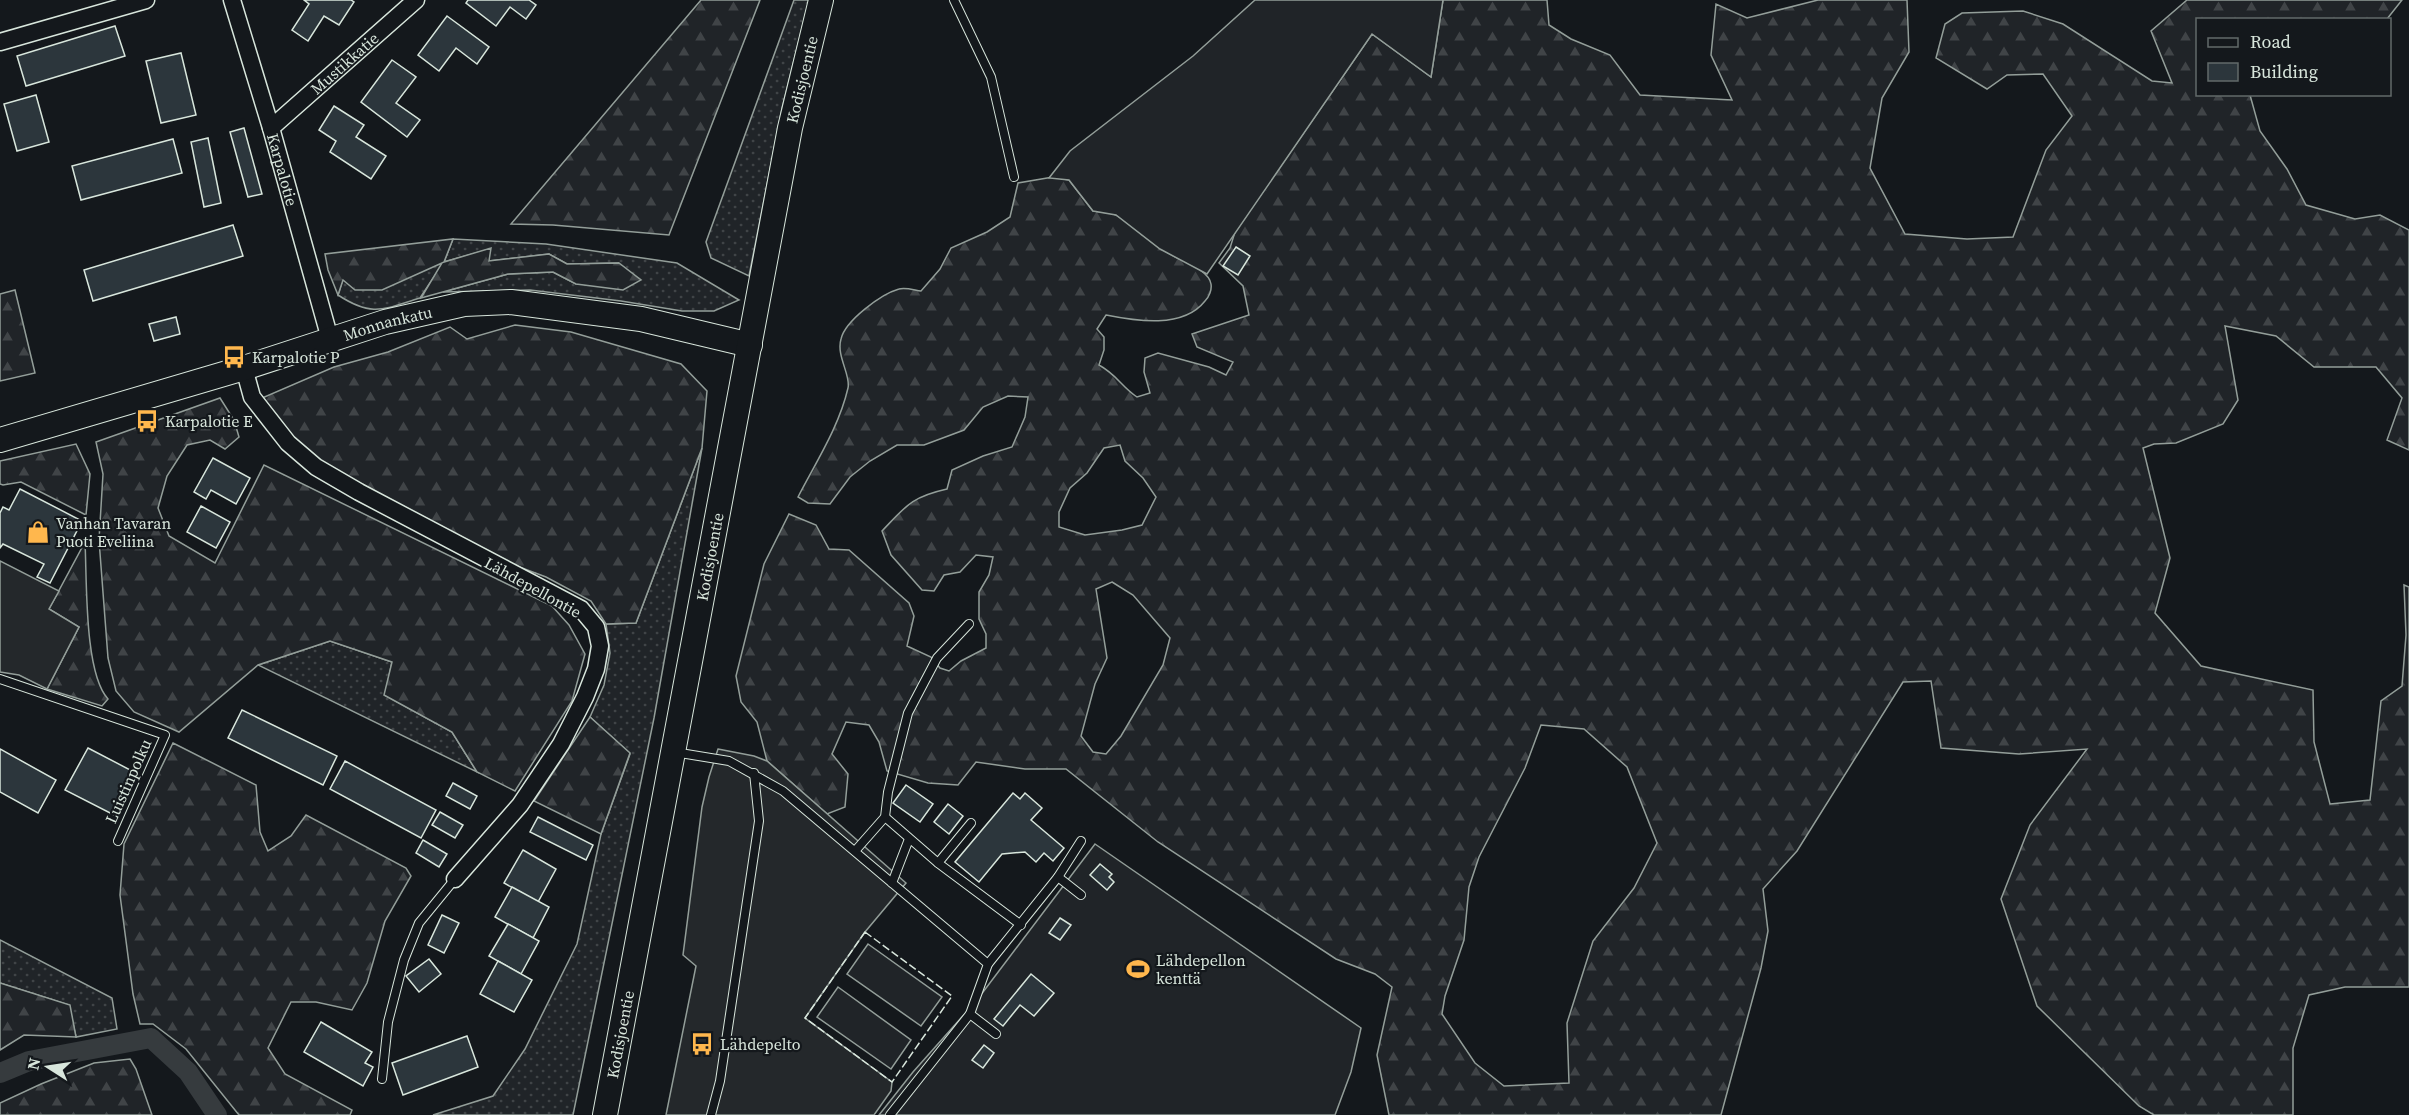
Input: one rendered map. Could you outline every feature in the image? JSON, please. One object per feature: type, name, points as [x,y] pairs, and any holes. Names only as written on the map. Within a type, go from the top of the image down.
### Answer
[{"type":"street","points":[[0,42],[146,0]]},
{"type":"street","name":"Karpalotie","points":[[232,0],[271,128],[330,339]]},
{"type":"street","name":"Mustikkatie","points":[[271,128],[416,0]]},
{"type":"street","name":"Kodisjoentie","points":[[605,1115],[790,128],[821,0]]},
{"type":"street","name":"Monnankatu","points":[[0,440],[244,368],[330,339],[424,312],[464,304],[511,302],[641,319],[750,345]]},
{"type":"street","name":"Lähdepellontie","points":[[244,368],[252,397],[288,442],[316,467],[581,609],[596,627],[600,645],[596,669],[585,697],[561,744],[520,806],[455,879]]},
{"type":"lane","points":[[954,0],[991,77],[1014,177]]},
{"type":"lane","points":[[855,850],[885,817],[888,792],[908,713],[938,658],[969,624]]},
{"type":"lane","name":"Luistinpolku","points":[[0,679],[165,735],[118,841]]},
{"type":"lane","points":[[674,752],[729,760],[783,791],[988,964]]},
{"type":"lane","points":[[711,1115],[720,1081],[759,820],[754,773]]},
{"type":"lane","points":[[885,817],[938,863],[1021,925]]},
{"type":"lane","points":[[938,863],[972,823]]},
{"type":"lane","points":[[892,883],[909,838]]},
{"type":"lane","points":[[890,1115],[970,1014],[988,964],[1058,877],[1081,841]]},
{"type":"lane","points":[[1058,877],[1080,895]]},
{"type":"lane","points":[[382,1079],[387,1022],[404,960],[419,923],[455,879]]},
{"type":"lane","points":[[970,1014],[996,1034]]},
{"type":"green space","points":[[701,0],[760,0],[669,235],[553,225],[511,224]]},
{"type":"green space","points":[[794,0],[809,0],[782,108],[749,276],[711,258],[706,242]]},
{"type":"green space","points":[[1255,0],[1443,0],[1431,77],[1372,34],[1207,274],[1160,249],[1116,215],[1093,211],[1069,180],[1049,178],[1070,151],[1193,56]]},
{"type":"green space","points":[[1443,0],[1547,0],[1549,25],[1571,39],[1610,55],[1640,95],[1732,100],[1711,55],[1716,4],[1747,18],[1818,0],[1907,0],[1909,52],[1882,98],[1870,168],[1905,234],[1967,239],[2013,237],[2046,150],[2072,116],[2043,74],[2007,75],[1987,89],[1936,58],[1945,24],[1962,13],[2023,11],[2063,24],[2152,81],[2172,83],[2151,31],[2187,0],[2402,0],[2388,18],[2196,18],[2196,96],[2250,96],[2260,131],[2287,169],[2306,205],[2355,219],[2380,215],[2409,230],[2409,450],[2387,440],[2402,398],[2376,367],[2314,367],[2276,336],[2225,326],[2238,400],[2223,424],[2176,443],[2154,444],[2143,448],[2170,558],[2155,613],[2201,666],[2313,690],[2314,742],[2330,804],[2370,800],[2381,701],[2402,686],[2406,635],[2404,585],[2409,587],[2409,987],[2345,987],[2309,995],[2293,1048],[2293,1115],[2154,1115],[2139,1106],[2037,1006],[2001,899],[2030,825],[2087,749],[2019,754],[1941,748],[1931,681],[1903,682],[1797,851],[1763,889],[1768,931],[1761,968],[1721,1115],[1389,1115],[1377,1055],[1392,987],[1375,974],[1336,959],[1158,842],[1066,769],[1025,769],[976,762],[958,785],[928,783],[887,771],[879,742],[869,725],[846,722],[832,754],[848,774],[845,807],[827,814],[767,761],[757,722],[741,702],[736,676],[764,564],[789,514],[816,525],[829,549],[849,550],[909,603],[914,616],[907,646],[931,657],[940,668],[949,671],[961,661],[986,648],[986,634],[979,619],[979,592],[989,575],[993,557],[976,555],[960,572],[944,575],[934,591],[922,590],[891,555],[882,531],[917,499],[947,489],[952,470],[983,456],[1012,447],[1025,417],[1028,397],[1008,396],[983,407],[964,430],[924,445],[897,445],[870,461],[850,477],[830,504],[808,503],[798,497],[839,417],[848,388],[840,345],[849,324],[874,302],[892,292],[904,288],[921,291],[940,269],[951,248],[987,232],[1010,217],[1018,183],[1053,177],[1069,180],[1093,211],[1116,215],[1165,251],[1201,271],[1211,284],[1211,291],[1206,299],[1196,310],[1184,316],[1145,321],[1106,315],[1097,329],[1104,337],[1104,350],[1099,365],[1137,397],[1150,393],[1144,372],[1145,358],[1158,353],[1209,367],[1226,375],[1233,362],[1197,347],[1192,334],[1249,315],[1243,286],[1219,263],[1230,248],[1235,232],[1372,34],[1431,77]],"holes":[[[1120,445],[1125,461],[1143,478],[1156,497],[1142,525],[1085,535],[1059,527],[1059,512],[1070,488],[1087,473],[1104,448]],[[1112,582],[1133,595],[1170,638],[1163,665],[1121,736],[1106,754],[1093,752],[1081,736],[1095,684],[1107,658],[1096,589]],[[1541,725],[1584,729],[1627,767],[1657,843],[1634,888],[1593,941],[1567,1023],[1569,1083],[1504,1086],[1475,1063],[1442,1014],[1445,996],[1464,940],[1469,887],[1479,857],[1525,768]]]},
{"type":"green space","points":[[453,239],[546,244],[677,263],[739,300],[714,311],[682,311],[530,290],[443,292],[508,274],[553,272],[576,284],[619,263],[567,264],[549,254],[488,261],[490,249],[444,262]]},
{"type":"green space","points":[[453,239],[444,262],[491,248],[489,261],[549,254],[567,264],[619,263],[641,280],[623,290],[576,284],[553,272],[508,274],[421,298],[442,263],[382,290],[355,290],[343,280],[338,295],[328,270],[325,254]]},
{"type":"green space","points":[[444,262],[420,298],[387,308],[370,309],[338,295],[343,279]]},
{"type":"green space","points":[[15,290],[35,373],[0,381],[0,294]]},
{"type":"green space","points":[[515,325],[571,332],[681,364],[707,391],[702,448],[636,623],[606,624],[591,601],[546,577],[514,565],[383,497],[314,458],[283,426],[262,398],[334,367],[388,352],[450,327],[467,339]]},
{"type":"green space","points":[[220,398],[234,420],[239,437],[225,449],[210,440],[187,445],[167,476],[158,508],[169,536],[215,563],[264,465],[552,606],[569,625],[585,654],[572,701],[515,791],[477,772],[452,732],[384,695],[392,662],[330,641],[258,665],[179,732],[134,712],[116,691],[108,658],[99,540],[103,474],[96,442]]},
{"type":"green space","points":[[76,444],[90,474],[86,515],[21,482],[0,484],[0,461]]},
{"type":"green space","points":[[702,448],[654,718],[573,1115],[433,1115],[493,1096],[525,1049],[577,944],[601,834],[630,754],[590,717],[604,685],[610,653],[606,624],[636,623]]},
{"type":"green space","points":[[85,542],[91,648],[100,686],[108,699],[102,706],[47,689],[79,627],[49,609]]},
{"type":"green space","points":[[330,641],[392,662],[385,695],[452,732],[477,772],[258,665]]},
{"type":"green space","points":[[590,717],[630,753],[601,834],[534,801]]},
{"type":"green space","points":[[173,743],[256,785],[260,832],[268,851],[291,836],[306,815],[406,868],[411,876],[385,921],[367,983],[352,1010],[316,1002],[291,1002],[268,1048],[285,1074],[352,1110],[350,1115],[239,1115],[186,1049],[153,1024],[140,1024],[133,994],[120,895],[124,844]]},
{"type":"green space","name":"Lähdepellon kenttä","points":[[1095,844],[1361,1028],[1351,1072],[1335,1115],[879,1115],[913,1072],[977,1000]]},
{"type":"green space","points":[[0,940],[112,998],[117,1029],[76,1037],[69,1005],[0,983]]},
{"type":"green space","points":[[868,944],[942,997],[921,1026],[847,974]]},
{"type":"green space","points":[[0,983],[70,1005],[76,1037],[24,1035],[0,1050]]},
{"type":"green space","points":[[838,987],[911,1040],[891,1069],[817,1017]]},
{"type":"green space","points":[[130,1059],[136,1069],[152,1115],[0,1115],[0,1103],[41,1084],[94,1063]]},
{"type":"shaded area","points":[[0,561],[59,591],[49,609],[79,627],[47,689],[19,675],[0,672]]},
{"type":"shaded area","points":[[718,749],[767,761],[906,883],[865,932],[805,1018],[892,1082],[891,1091],[874,1115],[666,1115],[696,966],[683,955],[702,807]]},
{"type":"building","points":[[304,0],[351,0],[354,2],[339,25],[324,16],[308,41],[292,30],[309,4]]},
{"type":"building","points":[[468,0],[529,0],[536,5],[526,19],[510,7],[496,26],[466,3]]},
{"type":"building","points":[[447,16],[489,47],[477,64],[456,48],[439,71],[418,55]]},
{"type":"building","points":[[115,26],[125,56],[26,86],[17,56]]},
{"type":"building","points":[[181,53],[196,115],[161,123],[146,61]]},
{"type":"building","points":[[392,60],[416,77],[396,103],[420,120],[407,137],[361,102]]},
{"type":"building","points":[[36,95],[49,142],[17,151],[4,104]]},
{"type":"building","points":[[334,106],[364,125],[356,137],[386,156],[371,179],[330,152],[336,141],[319,130]]},
{"type":"building","points":[[244,128],[262,194],[248,197],[230,132]]},
{"type":"building","points":[[208,138],[221,203],[204,207],[191,142]]},
{"type":"building","points":[[173,139],[182,173],[81,200],[72,166]]},
{"type":"building","points":[[233,225],[243,256],[93,301],[84,270]]},
{"type":"building","points":[[1236,247],[1250,256],[1238,275],[1223,266]]},
{"type":"building","points":[[176,317],[180,334],[154,341],[149,324]]},
{"type":"building","points":[[213,458],[250,478],[236,504],[211,490],[206,499],[194,492]]},
{"type":"building","name":"Vanhan Tavaran Puoti Eveliina","points":[[20,489],[82,521],[50,583],[37,577],[44,564],[3,544],[0,548],[0,513],[3,507],[9,510]]},
{"type":"building","points":[[201,506],[230,522],[216,548],[187,532]]},
{"type":"building","points":[[242,710],[337,756],[323,785],[228,738]]},
{"type":"building","points":[[88,748],[136,773],[114,815],[65,790]]},
{"type":"building","points":[[0,749],[56,780],[38,813],[0,792]]},
{"type":"building","points":[[345,761],[436,810],[421,838],[330,789]]},
{"type":"building","points":[[453,783],[477,796],[470,809],[446,796]]},
{"type":"building","points":[[906,785],[933,804],[920,822],[893,803]]},
{"type":"building","points":[[1013,793],[1020,799],[1025,793],[1042,808],[1031,820],[1064,848],[1053,861],[1044,853],[1036,862],[1025,852],[1002,854],[979,882],[955,862]]},
{"type":"building","points":[[948,804],[963,816],[949,834],[934,822]]},
{"type":"building","points":[[440,812],[463,825],[455,838],[432,825]]},
{"type":"building","points":[[538,817],[593,845],[586,860],[530,832]]},
{"type":"building","points":[[423,840],[447,854],[439,867],[416,853]]},
{"type":"building","points":[[523,850],[556,869],[538,902],[504,883]]},
{"type":"building","points":[[1100,864],[1112,874],[1109,877],[1114,882],[1107,890],[1090,875]]},
{"type":"building","points":[[512,887],[549,907],[533,938],[495,917]]},
{"type":"building","points":[[442,915],[459,923],[444,953],[428,945]]},
{"type":"building","points":[[1060,918],[1071,925],[1060,940],[1049,933]]},
{"type":"building","points":[[508,924],[539,941],[521,974],[489,956]]},
{"type":"building","points":[[429,959],[441,974],[419,992],[406,976]]},
{"type":"building","points":[[498,961],[532,980],[514,1012],[480,994]]},
{"type":"building","points":[[1031,974],[1054,993],[1034,1016],[1020,1005],[1003,1026],[994,1019]]},
{"type":"building","points":[[321,1022],[372,1052],[365,1063],[373,1067],[363,1086],[304,1052]]},
{"type":"building","points":[[467,1036],[478,1067],[403,1095],[392,1063]]},
{"type":"building","points":[[984,1045],[994,1053],[983,1068],[972,1060]]},
{"type":"waterway","points":[[0,1073],[29,1061],[151,1038],[188,1072],[217,1115]]},
{"type":"fence","points":[[865,932],[952,996],[892,1082],[805,1018],[865,932]]},
{"type":"place","name":"Karpalotie P","points":[[234,357]]},
{"type":"place","name":"Karpalotie E","points":[[147,421]]},
{"type":"place","name":"Vanhan Tavaran Puoti Eveliina","points":[[38,532]]},
{"type":"place","name":"Lähdepellon kenttä","points":[[1138,969]]},
{"type":"place","name":"Lähdepelto","points":[[702,1044]]}]
